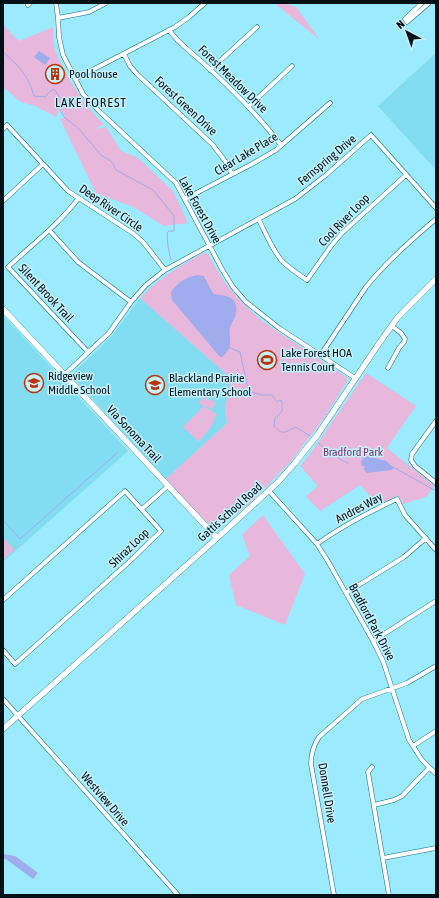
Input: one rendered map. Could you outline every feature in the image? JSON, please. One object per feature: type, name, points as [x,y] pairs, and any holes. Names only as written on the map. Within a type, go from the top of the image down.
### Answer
[{"type":"main road","name":"Gattis School Road","points":[[3,729],[269,491],[294,464],[318,434],[392,326],[436,279]]},
{"type":"main road","name":"Via Sonoma Trail","points":[[3,310],[217,538]]},
{"type":"street","name":"Lake Forest Drive","points":[[56,3],[62,55],[83,94],[91,104],[171,178],[178,187],[233,287],[246,302],[279,328],[355,378]]},
{"type":"street","points":[[58,18],[89,12],[106,3]]},
{"type":"street","points":[[75,79],[169,30],[190,17],[205,3]]},
{"type":"street","points":[[422,3],[405,19],[407,22],[429,3]]},
{"type":"street","points":[[210,70],[257,27]]},
{"type":"street","name":"Forest Meadow Drive","points":[[169,30],[179,43],[203,63],[248,107],[264,124],[281,146]]},
{"type":"street","name":"Forest Green Drive","points":[[124,54],[130,66],[137,74],[213,145],[225,161],[232,174]]},
{"type":"street","points":[[248,107],[292,66]]},
{"type":"street","name":"Clear Lake Place","points":[[185,199],[263,158],[281,146],[330,102]]},
{"type":"street","name":"Deep River Circle","points":[[3,129],[7,125],[68,191],[78,199],[134,234],[143,242],[165,270]]},
{"type":"street","name":"Fernspring Drive","points":[[64,375],[109,333],[131,302],[146,285],[165,270],[295,199],[311,188],[371,136],[436,208]]},
{"type":"street","points":[[3,201],[43,164]]},
{"type":"street","name":"Cool River Loop","points":[[258,220],[282,261],[306,280],[342,233],[406,175]]},
{"type":"street","name":"Silent Brook Trail","points":[[78,199],[68,212],[8,267],[88,352]]},
{"type":"street","points":[[320,356],[373,278],[436,219]]},
{"type":"street","points":[[49,230],[78,262],[131,302]]},
{"type":"street","points":[[388,368],[405,339],[401,333],[392,326]]},
{"type":"street","points":[[436,421],[412,454],[411,460],[415,466],[436,483]]},
{"type":"street","points":[[142,510],[168,486]]},
{"type":"street","name":"Shiraz Loop","points":[[3,600],[125,490],[161,531],[137,555],[15,664],[3,650]]},
{"type":"street","name":"Bradford Park Drive","points":[[269,491],[317,544],[346,593],[383,661],[406,731],[413,746],[429,768],[436,774]]},
{"type":"street","name":"Andres Way","points":[[317,544],[326,537],[367,513],[397,499],[405,515],[436,550]]},
{"type":"street","points":[[346,593],[404,558],[426,538]]},
{"type":"street","points":[[373,641],[436,601]]},
{"type":"street","name":"Donnell Drive","points":[[334,895],[312,764],[312,749],[318,737],[359,700],[407,683],[436,666]]},
{"type":"street","name":"Westview Drive","points":[[3,699],[178,895]]},
{"type":"street","points":[[413,746],[436,731]]},
{"type":"street","points":[[372,767],[368,772],[389,895]]},
{"type":"street","points":[[374,805],[394,800],[402,796],[429,768]]},
{"type":"street","points":[[383,858],[436,848]]},
{"type":"shaded area","points":[[39,51],[50,58],[45,65],[34,57]]},
{"type":"shaded area","points":[[436,53],[436,170],[378,106]]},
{"type":"shaded area","points":[[198,275],[204,276],[214,294],[227,296],[234,300],[236,304],[236,314],[230,328],[230,347],[222,357],[220,357],[172,300],[171,292],[176,285],[183,280]]},
{"type":"shaded area","name":"Blackland Prairie Elementary School","points":[[140,298],[231,378],[225,409],[227,423],[166,479],[71,375],[112,336]]},
{"type":"shaded area","name":"Ridgeview Middle School","points":[[3,315],[128,451],[3,562]]},
{"type":"shaded area","points":[[368,456],[386,461],[394,468],[391,470],[367,473],[363,468],[365,466],[362,466],[361,462],[363,458]]},
{"type":"shaded area","points":[[3,854],[15,856],[38,873],[33,879],[3,857]]},
{"type":"green space","points":[[274,3],[287,3],[296,7],[320,40]]},
{"type":"green space","points":[[3,25],[19,41],[53,27],[55,49],[64,70],[90,110],[104,124],[95,129],[106,127],[121,151],[138,158],[173,191],[188,223],[164,226],[133,207],[96,193],[60,119],[65,117],[60,108],[56,117],[35,106],[18,100],[6,89],[3,89]]},
{"type":"green space","points":[[205,252],[208,254],[222,278],[232,291],[253,313],[265,323],[346,377],[348,380],[324,418],[292,460],[251,502],[215,530],[166,479],[227,423],[225,409],[231,378],[140,298],[171,272]]},
{"type":"green space","name":"Bradford Park","points":[[366,373],[416,406],[387,448],[435,486],[426,497],[403,504],[398,495],[378,505],[360,485],[320,511],[306,496],[318,486],[300,466],[310,454]]},
{"type":"green space","points":[[202,397],[216,402],[213,409],[199,404]]},
{"type":"green space","points":[[204,406],[217,414],[211,427],[199,442],[183,427]]},
{"type":"green space","points":[[263,515],[305,574],[285,625],[236,605],[229,575],[250,556],[242,535]]},
{"type":"green space","points":[[3,537],[13,548],[13,551],[3,560]]},
{"type":"waterway","points":[[3,52],[22,71],[29,82],[34,96],[46,97],[47,94],[54,89],[59,96],[58,106],[64,117],[79,129],[101,155],[112,162],[116,170],[153,190],[174,216],[174,231],[169,231],[167,233],[171,260]]},
{"type":"waterway","points":[[228,347],[240,352],[247,384],[251,392],[262,395],[272,395],[277,402],[280,400],[282,401],[282,411],[275,419],[274,426],[282,432],[296,427],[310,436]]},
{"type":"waterway","points":[[318,443],[341,460],[348,463]]},
{"type":"waterway","points":[[3,520],[20,539],[117,453]]},
{"type":"waterway","points":[[393,467],[436,491]]},
{"type":"place","name":"Pool house","points":[[55,74]]},
{"type":"place","name":"Lake Forest HOA Tennis Court","points":[[267,360]]},
{"type":"place","name":"Ridgeview Middle School","points":[[34,383]]},
{"type":"place","name":"Blackland Prairie Elementary School","points":[[155,385]]},
{"type":"district","name":"LAKE FOREST","points":[[91,102]]}]
